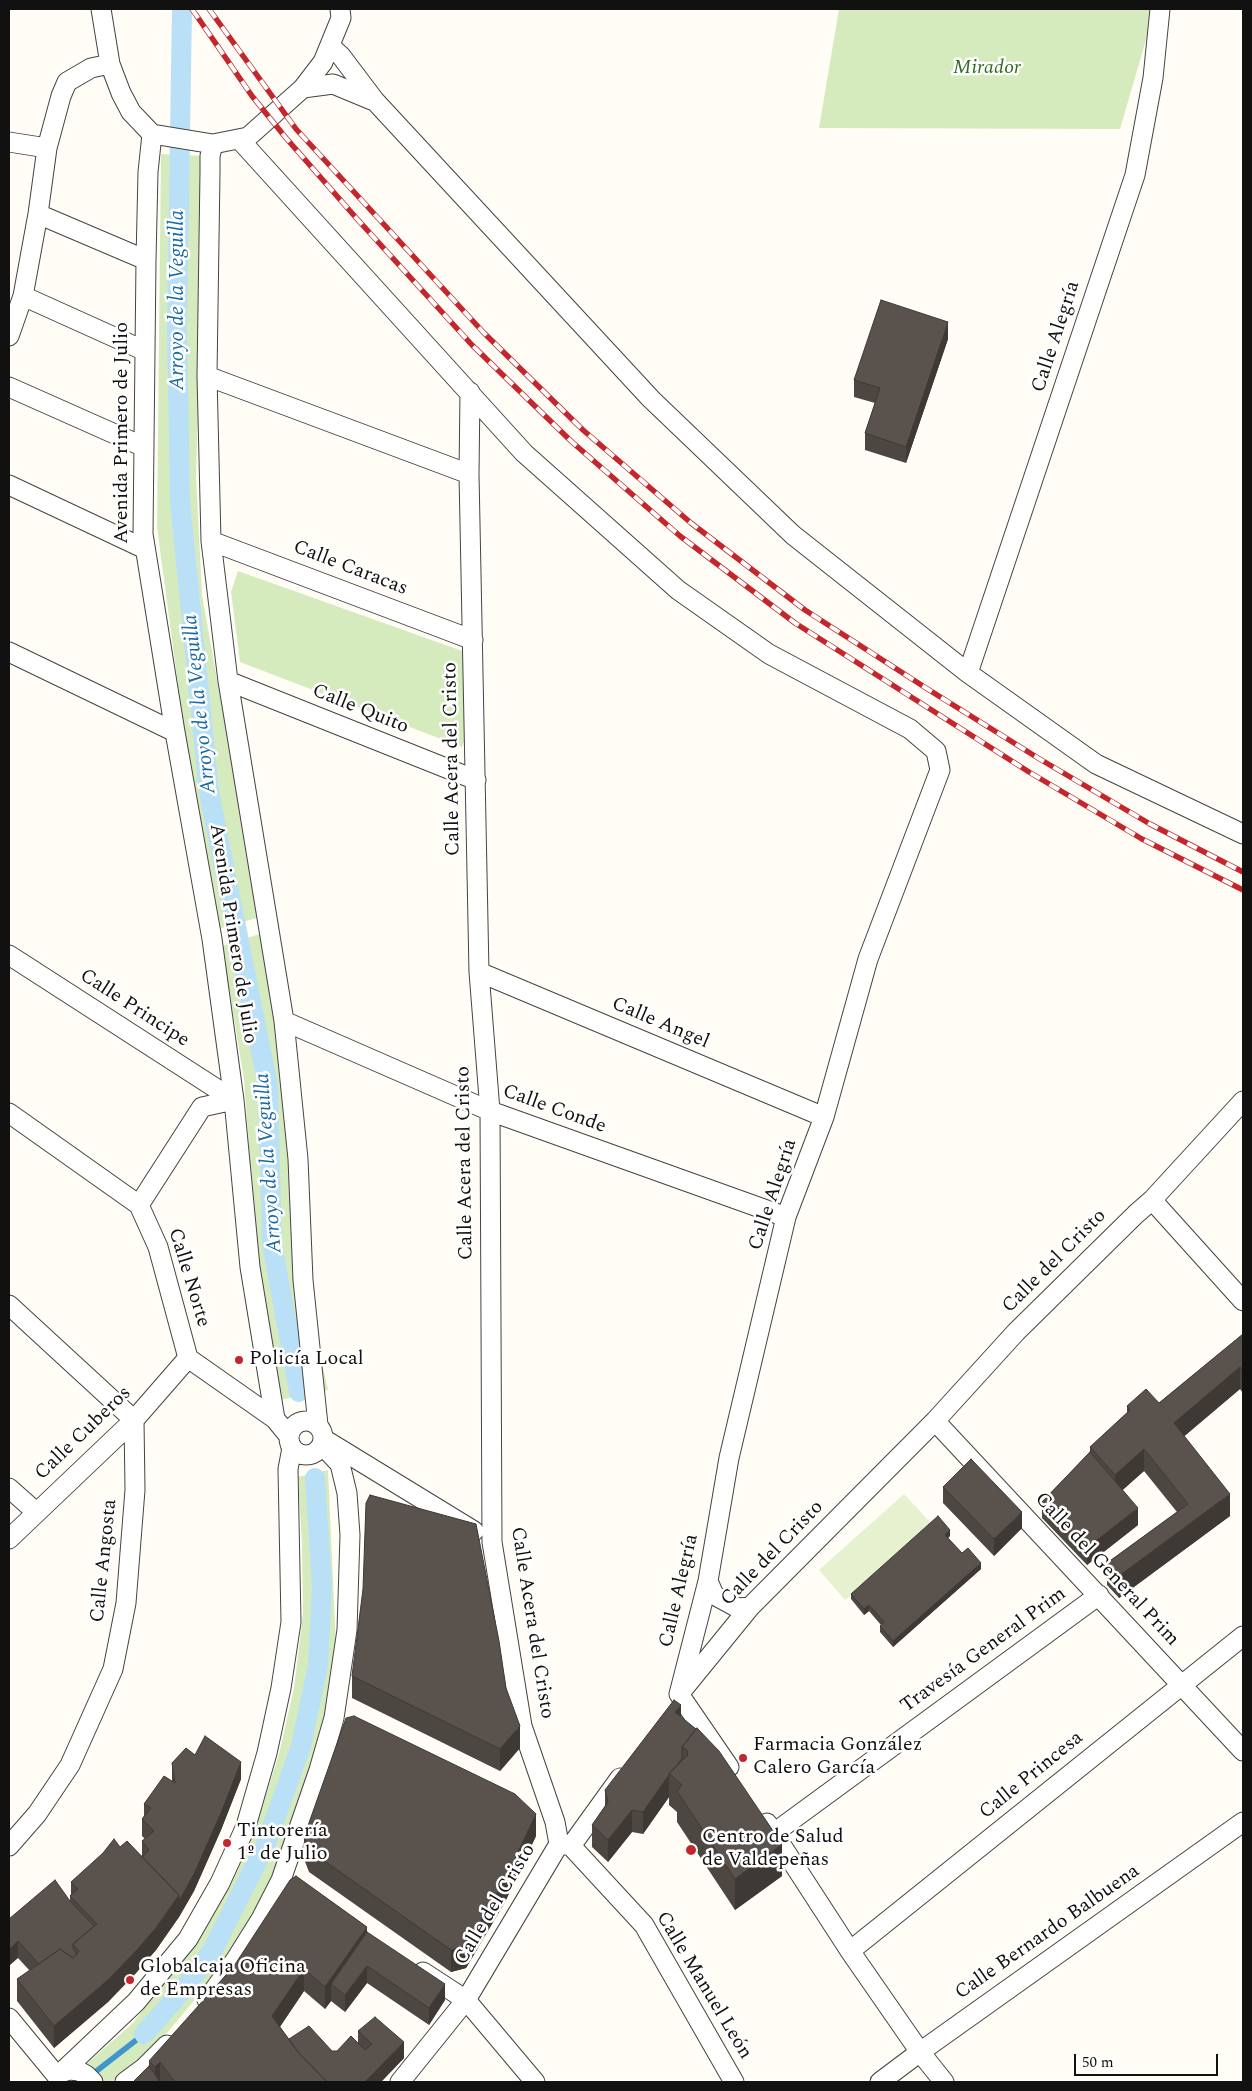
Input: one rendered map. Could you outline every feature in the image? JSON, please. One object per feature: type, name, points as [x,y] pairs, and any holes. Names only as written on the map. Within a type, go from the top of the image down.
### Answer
[{"type":"street","points":[[101,9],[110,64],[121,93],[131,112],[152,134],[214,144],[248,137],[303,88],[324,62],[341,18],[340,9]]},
{"type":"street","name":"Calle Alegría","points":[[968,673],[1134,175],[1153,78],[1160,9]]},
{"type":"street","points":[[330,46],[342,56],[375,101],[658,406],[793,534],[968,673],[1096,764],[1243,834]]},
{"type":"street","points":[[9,331],[23,296],[38,214],[47,148],[60,96],[67,82],[91,68],[110,64]]},
{"type":"street","points":[[303,88],[333,84],[375,101]]},
{"type":"street","name":"Avenida Primero de Julio","points":[[152,134],[148,172],[142,534],[212,940],[234,1100],[250,1267],[275,1419]]},
{"type":"street","points":[[239,139],[470,392]]},
{"type":"street","points":[[9,142],[47,148]]},
{"type":"street","name":"Avenida Primero de Julio","points":[[214,144],[210,156],[207,376],[211,541],[228,681],[284,1021],[298,1158],[303,1280],[321,1436]]},
{"type":"street","points":[[38,214],[146,260]]},
{"type":"street","points":[[23,296],[145,350]]},
{"type":"street","points":[[207,376],[469,474]]},
{"type":"street","points":[[9,387],[144,447]]},
{"type":"street","name":"Calle Alegría","points":[[470,392],[524,453],[678,590],[769,654],[910,729],[936,751],[940,770],[868,960],[824,1117],[786,1217],[729,1458],[708,1582],[679,1694]]},
{"type":"street","name":"Calle Acera del Cristo","points":[[470,392],[469,474],[479,972],[490,1111],[492,1542],[522,1726],[555,1822],[565,1845]]},
{"type":"street","points":[[9,485],[145,549]]},
{"type":"street","name":"Calle Caracas","points":[[211,541],[473,640]]},
{"type":"street","points":[[9,652],[175,732]]},
{"type":"street","name":"Calle Quito","points":[[228,681],[476,780]]},
{"type":"street","name":"Calle Principe","points":[[9,955],[234,1100]]},
{"type":"street","name":"Calle Angel","points":[[479,972],[824,1117]]},
{"type":"street","name":"Calle Conde","points":[[284,1021],[490,1111],[786,1217]]},
{"type":"street","points":[[9,1113],[139,1205],[202,1107],[234,1100]]},
{"type":"street","name":"Calle del Cristo","points":[[668,1710],[750,1607],[935,1421],[1016,1332],[1152,1200],[1243,1101]]},
{"type":"street","points":[[1152,1200],[1243,1301]]},
{"type":"street","name":"Calle Norte","points":[[139,1205],[158,1247],[188,1358],[275,1419]]},
{"type":"street","points":[[9,1305],[134,1420]]},
{"type":"street","name":"Calle Cuberos","points":[[9,1539],[134,1420],[188,1358]]},
{"type":"street","points":[[275,1419],[290,1442],[302,1454],[314,1453],[321,1436]]},
{"type":"street","name":"Calle Angosta","points":[[9,1846],[37,1814],[70,1765],[113,1669],[128,1586],[135,1490],[134,1420]]},
{"type":"street","points":[[53,2078],[136,2002],[188,1939],[220,1884],[246,1826],[267,1753],[281,1688],[291,1622],[288,1469],[290,1442],[293,1426],[303,1420],[308,1420],[340,1464],[346,1493],[350,1535],[347,1630],[334,1718],[320,1770],[281,1880],[261,1919],[236,1959],[197,2013]]},
{"type":"street","name":"Calle del General Prim","points":[[935,1421],[1243,1751]]},
{"type":"street","points":[[321,1436],[492,1542]]},
{"type":"street","points":[[9,1488],[36,1512]]},
{"type":"street","points":[[708,1582],[714,1595],[738,1608],[750,1607]]},
{"type":"street","name":"Travesía General Prim","points":[[774,1832],[1099,1595]]},
{"type":"street","name":"Calle Princesa","points":[[850,1951],[1243,1636]]},
{"type":"street","points":[[679,1694],[738,1780]]},
{"type":"street","points":[[334,1718],[352,1726]]},
{"type":"street","name":"Calle del Cristo","points":[[400,2082],[466,2000],[565,1845],[628,1766]]},
{"type":"street","points":[[528,1809],[555,1822]]},
{"type":"street","points":[[759,1811],[850,1951],[920,2052],[944,2082]]},
{"type":"street","name":"Calle Bernardo Balbuena","points":[[880,2082],[1243,1822]]},
{"type":"street","name":"Calle Manuel León","points":[[565,1845],[644,1925],[734,2082]]},
{"type":"street","points":[[281,1880],[297,1891]]},
{"type":"street","points":[[410,1964],[466,2000],[536,2082]]},
{"type":"street","points":[[9,2018],[53,2078]]},
{"type":"street","points":[[125,2082],[144,2068],[177,2034]]},
{"type":"street","points":[[53,2078],[79,2071],[93,2082]]},
{"type":"green space","name":"Mirador","points":[[839,9],[1155,9],[1120,129],[819,128]]},
{"type":"green space","points":[[161,154],[205,156],[196,476],[202,595],[239,803],[267,915],[211,931],[157,527]]},
{"type":"green space","points":[[238,571],[468,653],[470,724],[462,747],[240,662],[231,592]]},
{"type":"green space","points":[[263,933],[283,1073],[303,1280],[328,1390],[280,1400],[258,1271],[244,1079],[222,946]]},
{"type":"green space","points":[[328,1470],[336,1646],[328,1715],[286,1844],[252,1915],[204,1989],[166,2034],[133,2066],[112,2082],[95,2082],[83,2067],[132,2024],[196,1941],[218,1906],[254,1832],[279,1754],[294,1688],[303,1614],[302,1543],[298,1477]]},
{"type":"green space","points":[[904,1494],[931,1523],[845,1600],[819,1570]]},
{"type":"building","points":[[881,300],[948,322],[906,447],[865,433],[880,388],[854,380]]},
{"type":"building","points":[[1243,1334],[1243,1371],[1240,1367],[1174,1423],[1230,1494],[1119,1576],[1107,1563],[1188,1504],[1144,1449],[1115,1475],[1090,1447],[1130,1410],[1127,1406],[1146,1389],[1159,1403]]},
{"type":"building","points":[[1090,1452],[1138,1508],[1087,1548],[1042,1502]]},
{"type":"building","points":[[971,1459],[1022,1512],[994,1539],[943,1487]]},
{"type":"building","points":[[370,1495],[476,1524],[499,1641],[506,1688],[520,1726],[500,1749],[352,1676],[363,1589],[366,1503]]},
{"type":"building","points":[[938,1516],[950,1530],[945,1535],[962,1553],[968,1548],[981,1563],[893,1641],[880,1626],[884,1622],[869,1605],[864,1609],[851,1594]]},
{"type":"building","points":[[674,1700],[681,1705],[675,1712],[696,1729],[682,1747],[682,1758],[669,1773],[643,1812],[632,1810],[608,1840],[592,1825],[608,1802],[605,1790]]},
{"type":"building","points":[[354,1716],[515,1794],[536,1814],[505,1880],[466,1946],[451,1950],[309,1850],[304,1837],[346,1718]]},
{"type":"building","points":[[697,1728],[719,1751],[782,1844],[735,1879],[677,1791],[682,1785],[669,1773],[688,1755],[687,1750],[682,1747]]},
{"type":"building","points":[[205,1736],[241,1762],[194,1874],[179,1901],[179,1895],[142,1857],[149,1850],[142,1841],[154,1831],[142,1819],[151,1808],[144,1804],[164,1776],[175,1783],[172,1763],[186,1748],[195,1755]]},
{"type":"building","points":[[114,1839],[120,1847],[127,1841],[179,1895],[156,1928],[136,1951],[108,1980],[54,2026],[17,1979],[60,1949],[73,1958],[79,1951],[73,1944],[97,1924],[70,1896],[78,1889],[71,1882],[103,1853]]},
{"type":"building","points":[[296,1876],[367,1927],[325,1987],[304,1969],[272,2016],[298,2052],[327,2082],[175,2082],[160,2062],[155,2067],[149,2061],[234,1966],[290,1880]]},
{"type":"building","points":[[55,1880],[70,1901],[94,1926],[73,1944],[73,1949],[77,1954],[73,1958],[60,1949],[39,1964],[18,1941],[9,1950],[9,1919]]},
{"type":"building","points":[[367,1932],[445,1984],[429,2008],[367,1966],[345,1995],[331,1984]]},
{"type":"building","points":[[375,2017],[404,2042],[365,2082],[327,2082],[298,2052],[289,2039],[309,2026],[332,2051],[337,2051],[351,2036],[365,2050],[372,2044],[358,2031]]},
{"type":"building","points":[[149,2066],[160,2082],[133,2082]]},
{"type":"waterway","name":"Arroyo de la Veguilla","points":[[182,9],[177,327],[180,502],[209,792],[268,1086],[272,1244],[299,1392]]},
{"type":"waterway","name":"Arroyo de la Veguilla","points":[[144,2034],[182,1991],[212,1951],[266,1844],[301,1746],[318,1665],[322,1587],[315,1478]]},
{"type":"waterway","name":"Arroyo de la Veguilla","points":[[94,2073],[144,2034]]},
{"type":"railway","points":[[192,9],[252,96],[286,138],[472,345],[572,442],[680,536],[795,623],[1029,772],[1142,839],[1243,890]]},
{"type":"railway","points":[[209,9],[296,129],[484,333],[583,430],[691,523],[805,610],[926,688],[1038,758],[1150,824],[1243,872]]},
{"type":"place","name":"Policía Local","points":[[239,1360]]},
{"type":"place","name":"Farmacia González Calero García","points":[[743,1758]]},
{"type":"place","name":"Tintorería 1º de Julio","points":[[227,1843]]},
{"type":"place","name":"Centro de Salud de Valdepeñas","points":[[691,1850]]},
{"type":"place","name":"Globalcaja Oficina de Empresas","points":[[130,1980]]}]
